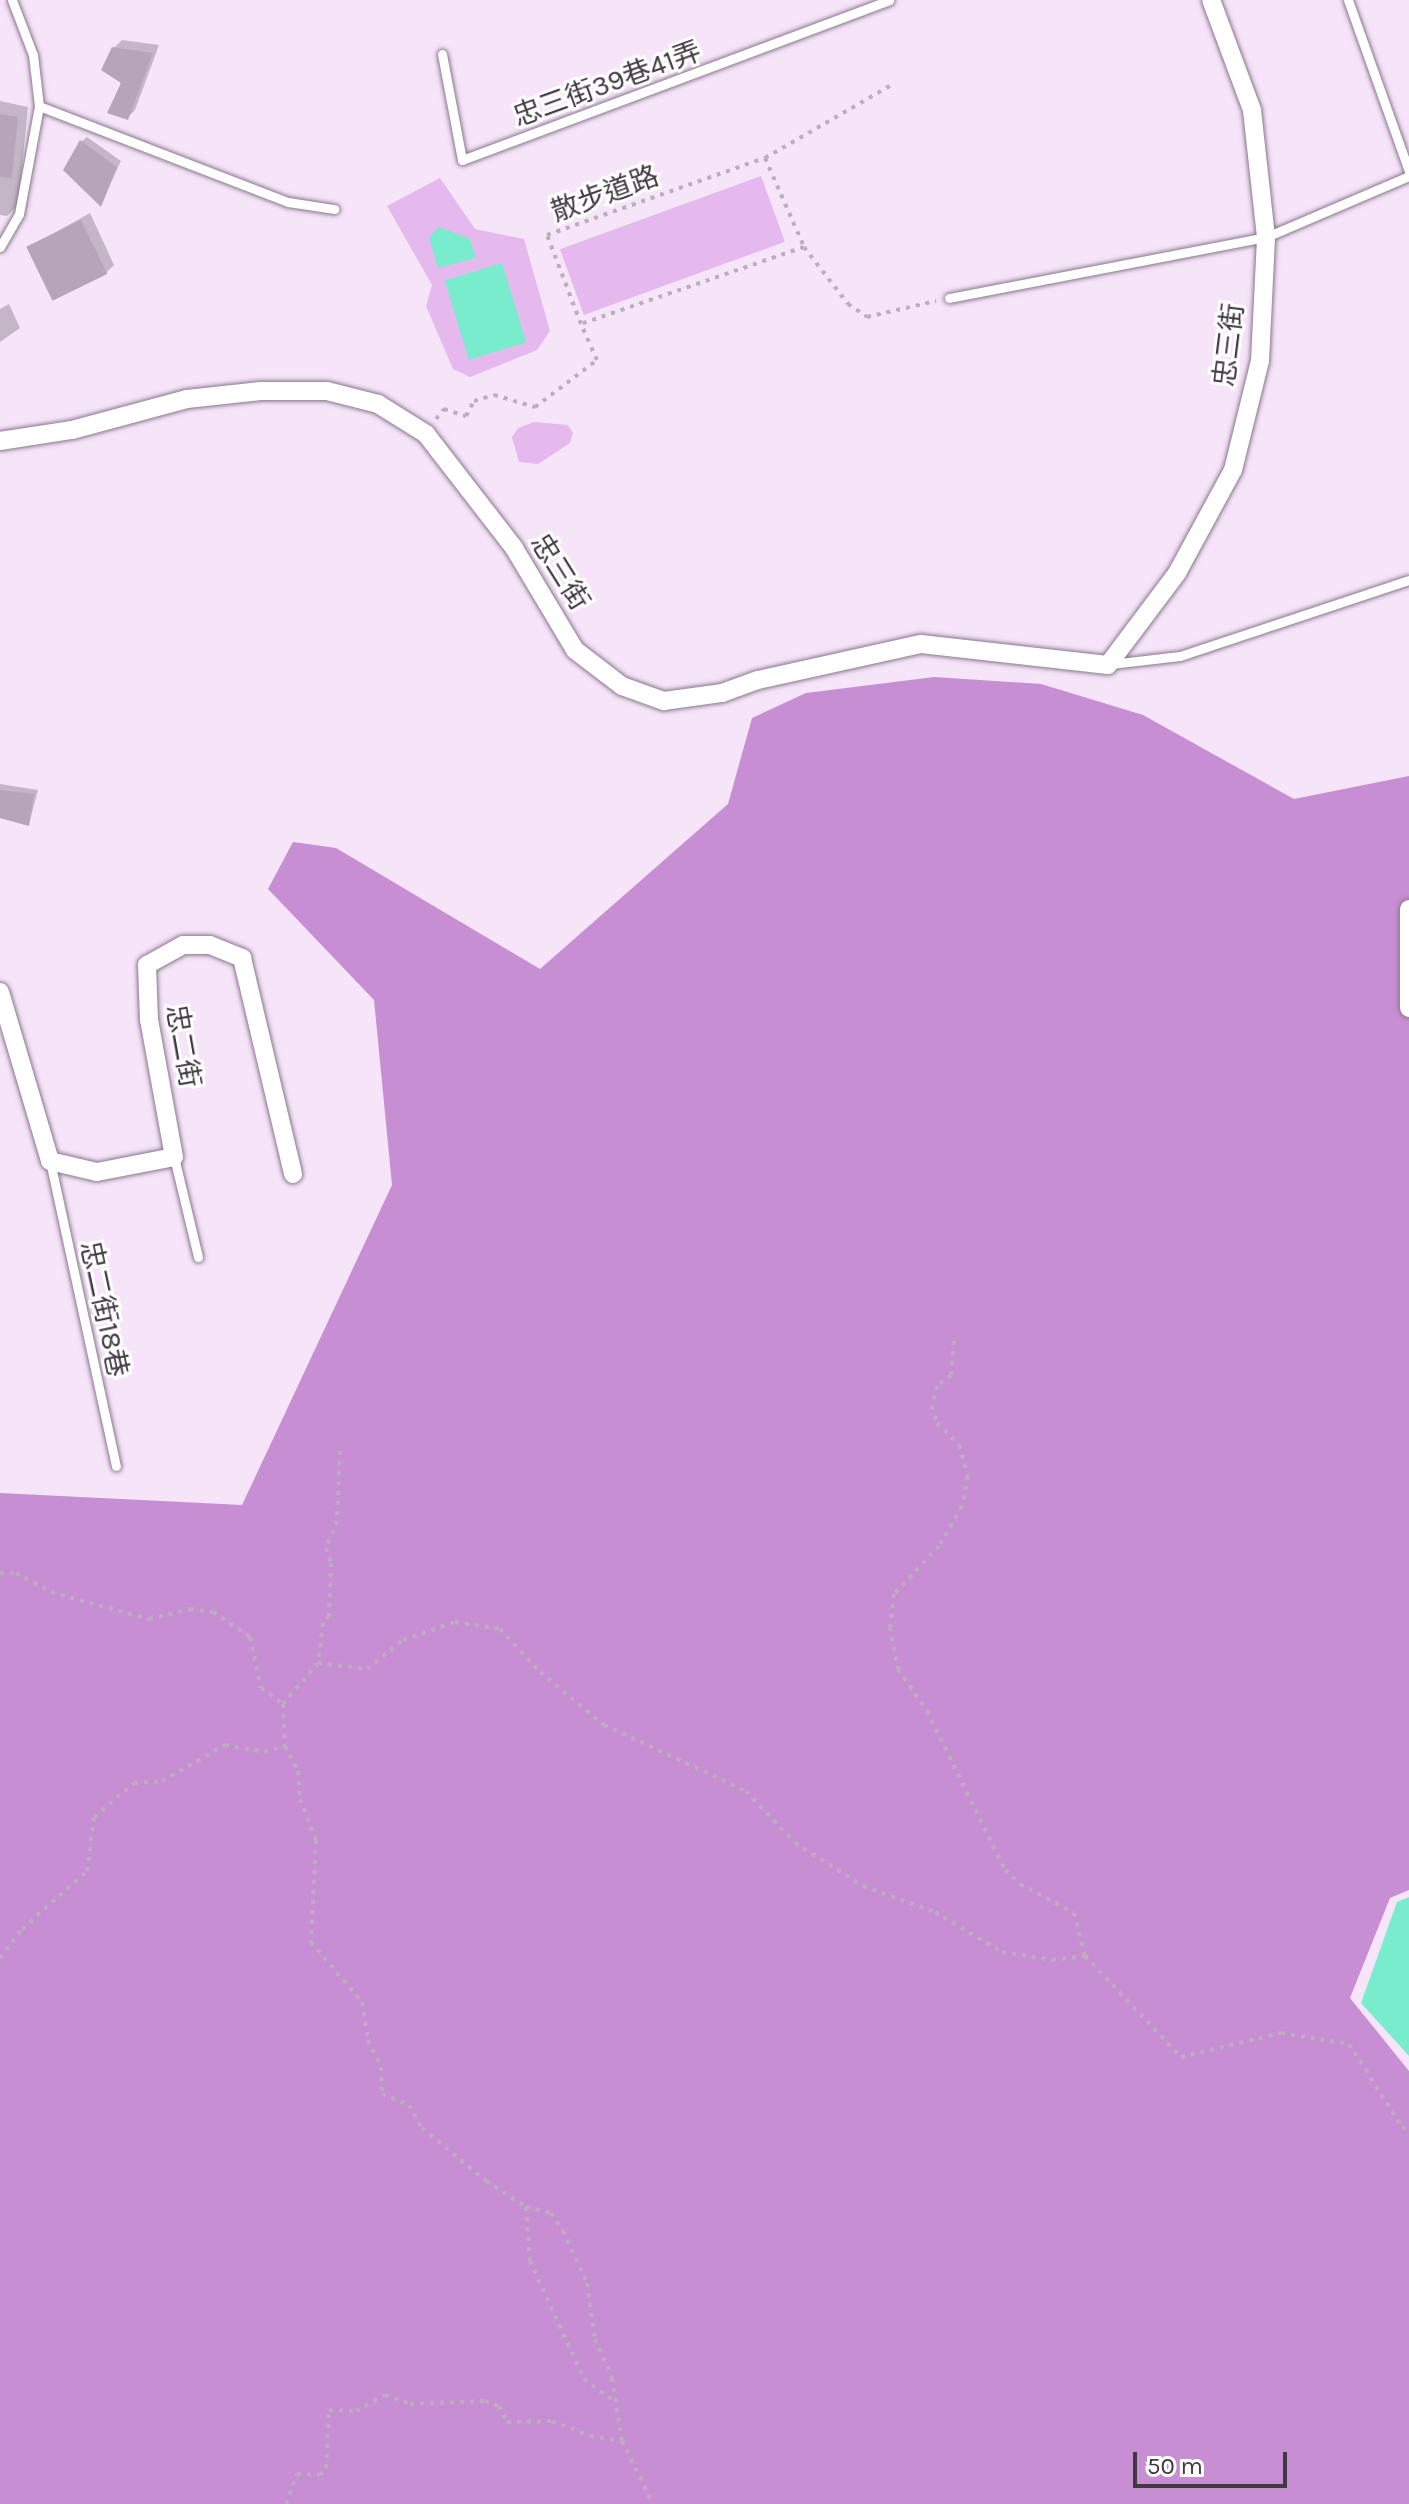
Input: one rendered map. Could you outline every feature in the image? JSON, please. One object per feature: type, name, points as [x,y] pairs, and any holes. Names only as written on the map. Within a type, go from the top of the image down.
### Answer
[{"type":"street","name":"忠三街","points":[[0,441],[72,430],[187,399],[261,391],[327,391],[365,401],[426,434],[514,548],[575,650],[622,686],[664,701],[722,693],[758,680],[921,644],[1108,665],[1177,573],[1233,470],[1260,361],[1266,237],[1252,110],[1211,0]]},
{"type":"street","points":[[1409,909],[1409,1008]]},
{"type":"street","name":"忠二街","points":[[174,1157],[144,979],[147,965],[161,955],[183,945],[210,945],[242,958],[293,1174]]},
{"type":"street","points":[[0,992],[50,1161],[97,1172],[174,1157]]},
{"type":"lane","points":[[0,247],[19,214],[39,106],[33,55],[12,0]]},
{"type":"lane","points":[[866,4],[889,0]]},
{"type":"lane","points":[[949,298],[1266,237],[1409,174],[1348,0]]},
{"type":"lane","name":"忠三街39巷41弄","points":[[442,54],[462,160],[866,4]]},
{"type":"lane","points":[[39,106],[288,202],[334,209]]},
{"type":"lane","name":"忠三街","points":[[1108,665],[1180,656],[1409,580]]},
{"type":"lane","points":[[174,1157],[198,1257]]},
{"type":"lane","name":"忠二街18巷","points":[[50,1161],[116,1466]]},
{"type":"path","name":"散步道路","points":[[426,434],[444,409],[466,416],[474,401],[494,395],[535,407],[597,360],[547,235],[765,158],[895,83]]},
{"type":"path","points":[[765,158],[804,247],[848,304],[867,317],[949,298]]},
{"type":"path","points":[[581,324],[804,247]]},
{"type":"path","points":[[954,1341],[951,1375],[937,1386],[932,1406],[937,1423],[959,1445],[968,1476],[962,1506],[939,1546],[894,1594],[890,1627],[898,1669],[927,1711],[1005,1870],[1020,1884],[1074,1913],[1085,1956],[1181,2057],[1281,2033],[1349,2044],[1402,2127],[1409,2130]]},
{"type":"path","points":[[340,1451],[337,1521],[326,1548],[331,1563],[329,1616],[323,1623],[318,1663],[283,1704],[285,1746],[298,1771],[300,1799],[316,1840],[311,1942],[362,2002],[368,2040],[381,2067],[382,2094],[409,2105],[422,2128],[486,2181],[526,2207],[551,2213],[563,2231],[587,2283],[595,2339],[612,2378],[613,2401],[622,2441],[653,2504]]},
{"type":"path","points":[[0,1573],[16,1573],[51,1592],[149,1619],[190,1609],[213,1612],[250,1637],[261,1688],[283,1704]]},
{"type":"path","points":[[318,1663],[367,1669],[403,1640],[455,1622],[500,1629],[540,1672],[604,1725],[746,1791],[795,1843],[863,1886],[935,1912],[1002,1952],[1052,1960],[1085,1956]]},
{"type":"path","points":[[0,1958],[22,1929],[87,1871],[94,1817],[134,1783],[162,1781],[225,1745],[264,1752],[285,1746]]},
{"type":"path","points":[[526,2207],[530,2261],[548,2302],[584,2379],[613,2401]]},
{"type":"path","points":[[286,2504],[297,2474],[320,2475],[326,2468],[329,2410],[356,2411],[374,2397],[410,2404],[485,2401],[499,2406],[507,2422],[552,2421],[590,2436],[622,2441]]},
{"type":"shaded area","points":[[761,176],[785,242],[584,315],[560,249]]},
{"type":"shaded area","points":[[440,178],[475,229],[524,239],[550,331],[537,350],[470,377],[453,369],[426,306],[432,285],[387,206]]},
{"type":"shaded area","points":[[439,227],[470,239],[476,258],[438,268],[429,238]]},
{"type":"shaded area","points":[[502,263],[526,342],[469,360],[445,281]]},
{"type":"shaded area","points":[[534,422],[568,425],[573,433],[570,443],[538,464],[519,462],[512,437],[518,428]]},
{"type":"shaded area","points":[[934,677],[1041,684],[1143,715],[1294,799],[1409,776],[1409,1890],[1390,1898],[1350,1998],[1409,2071],[1409,2504],[0,2504],[0,1493],[242,1505],[392,1185],[374,1000],[268,889],[293,842],[336,848],[540,969],[728,804],[752,718],[806,693]]},
{"type":"shaded area","points":[[1409,1897],[1409,2056],[1361,2003],[1397,1902]]},
{"type":"building","points":[[112,47],[153,53],[128,120],[107,113],[121,83],[101,70]]},
{"type":"building","points":[[0,114],[18,117],[12,178],[0,177]]},
{"type":"building","points":[[80,140],[117,167],[101,207],[63,170]]},
{"type":"building","points":[[81,220],[107,274],[52,301],[26,247]]},
{"type":"building","points":[[0,790],[34,794],[29,826],[0,818]]}]
